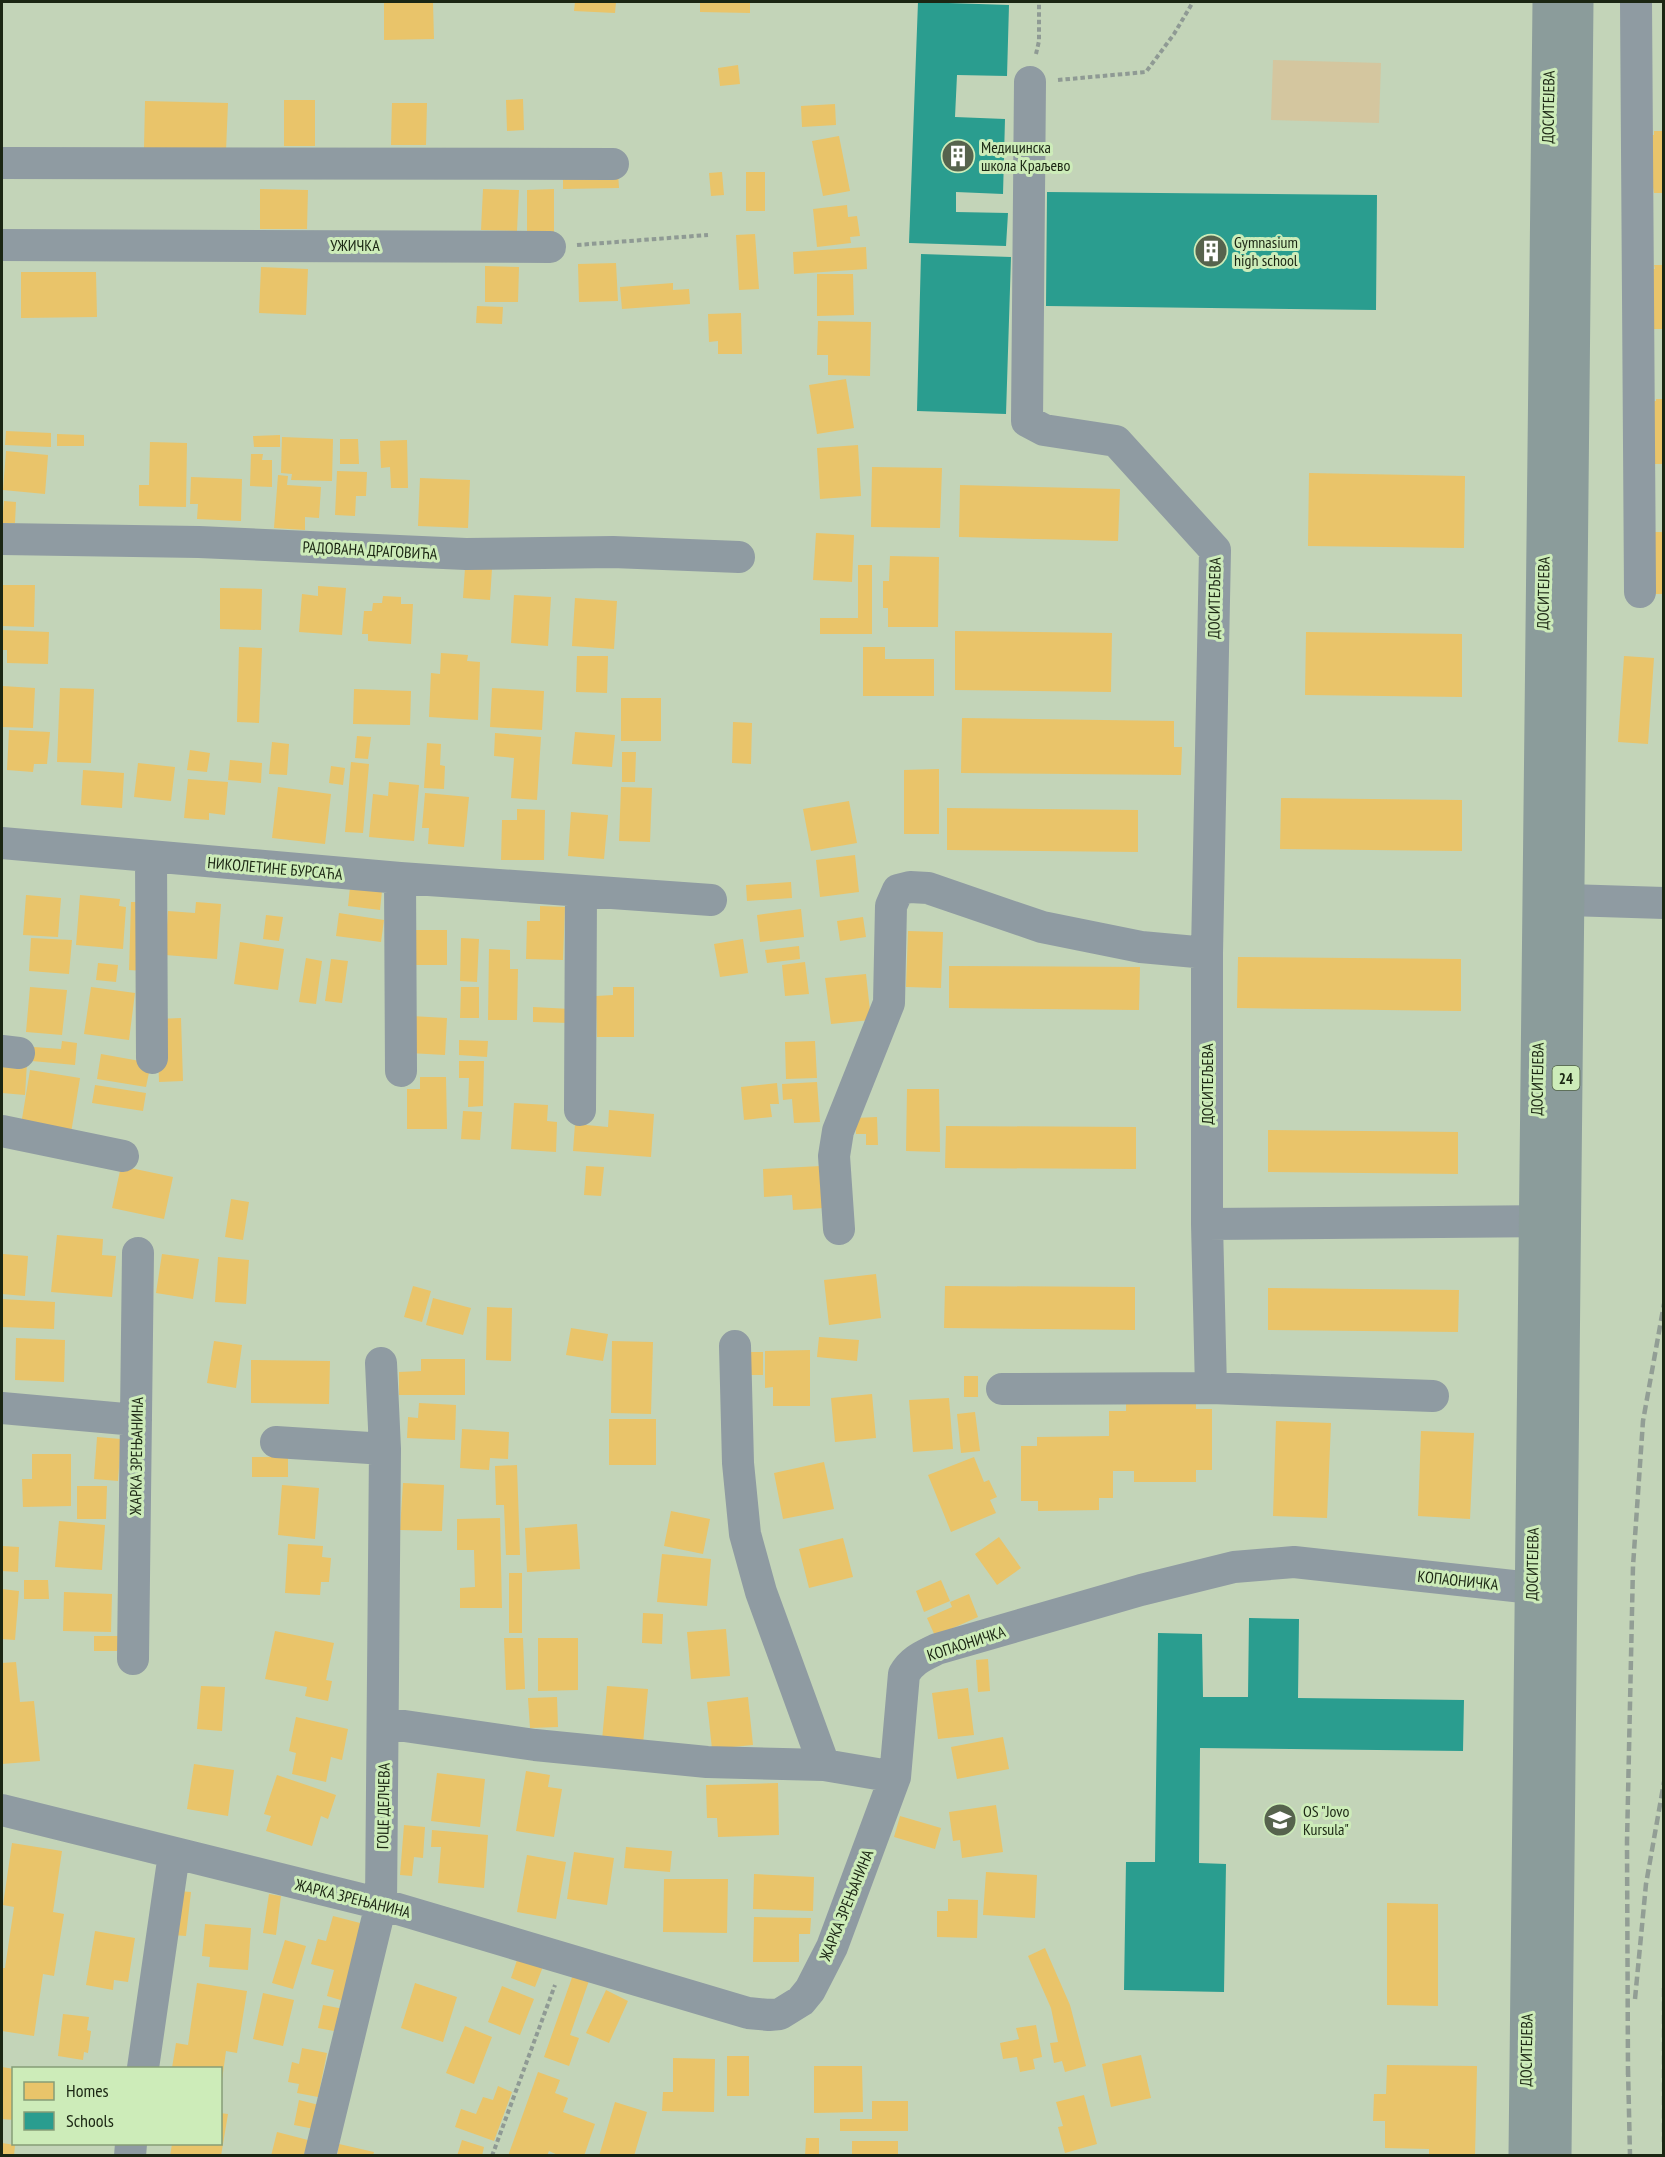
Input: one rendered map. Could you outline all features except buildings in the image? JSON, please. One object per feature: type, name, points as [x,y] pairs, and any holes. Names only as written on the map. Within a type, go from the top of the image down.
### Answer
[{"type":"main road","name":"ДОСИТЕЈЕВА","points":[[1525,2156],[1546,1588],[1550,1222],[1549,2]]},
{"type":"main road","name":"ДОСИТЕЈЕВА","points":[[1550,1222],[1568,900],[1577,2]]},
{"type":"main road","name":"ДОСИТЕЈЕВА","points":[[1546,1588],[1555,2156]]},
{"type":"street","points":[[1636,2],[1640,592]]},
{"type":"street","name":"ДОСИТЕЉЕВА","points":[[1030,82],[1027,421],[1044,430],[1116,441],[1215,550],[1207,953],[1210,1388]]},
{"type":"street","points":[[2,163],[614,164]]},
{"type":"street","name":"УЖИЧКА","points":[[2,245],[550,246]]},
{"type":"street","name":"РАДОВАНА ДРАГОВИЋА","points":[[2,539],[199,542],[466,554],[613,552],[739,557]]},
{"type":"street","name":"НИКОЛЕТИНЕ БУРСАЋА","points":[[2,843],[151,858],[711,900]]},
{"type":"street","points":[[151,858],[152,1058]]},
{"type":"street","points":[[400,878],[401,1071]]},
{"type":"street","points":[[839,1229],[834,1156],[838,1131],[889,1003],[891,906],[898,890],[910,887],[928,888],[1042,927],[1141,947],[1207,953]]},
{"type":"street","points":[[580,1110],[581,891]]},
{"type":"street","points":[[1568,900],[1664,903]]},
{"type":"street","points":[[2,1131],[123,1156]]},
{"type":"street","points":[[1208,1224],[1550,1222]]},
{"type":"street","name":"ЖАРКА ЗРЕЊАНИНА","points":[[133,1659],[138,1253]]},
{"type":"street","points":[[735,1346],[738,1463],[745,1534],[761,1592],[824,1765]]},
{"type":"street","name":"ГОЦЕ ДЕЛЧЕВА","points":[[320,2156],[381,1904],[385,1449],[381,1363]]},
{"type":"street","points":[[1002,1389],[1210,1388],[1433,1396]]},
{"type":"street","points":[[2,1408],[136,1420]]},
{"type":"street","points":[[276,1442],[385,1449]]},
{"type":"street","name":"КОПАОНИЧКА","points":[[895,1776],[904,1674],[909,1665],[937,1649],[1141,1590],[1234,1567],[1294,1562],[1546,1588]]},
{"type":"street","points":[[384,1723],[535,1745],[707,1762],[824,1765],[895,1776]]},
{"type":"street","name":"ЖАРКА ЗРЕЊАНИНА","points":[[2,1810],[381,1904],[748,2013],[769,2015],[780,2014],[801,2001],[810,1990],[832,1947],[895,1776]]},
{"type":"street","points":[[142,2067],[174,1854]]},
{"type":"path","points":[[1038,2],[1039,41],[1030,82],[1146,72],[1174,34],[1193,2]]},
{"type":"path","points":[[550,246],[708,235]]},
{"type":"path","points":[[492,2156],[565,1959]]},
{"type":"shaded area","points":[[1273,60],[1381,63],[1379,123],[1271,120]]},
{"type":"railway","points":[[1628,2075],[1627,1842],[1633,1566],[1643,1421],[1664,1304]]},
{"type":"railway","points":[[1635,1999],[1646,1884],[1664,1782]]},
{"type":"railway","points":[[1664,1988],[1664,2142]]},
{"type":"railway","points":[[1628,2068],[1630,2156]]},
{"type":"place","name":"Медицинска школа Краљево","points":[[958,156]]},
{"type":"place","name":"Gymnasium high school","points":[[1211,251]]},
{"type":"place","name":"OS \"Jovo Kursula\"","points":[[1280,1820]]}]
